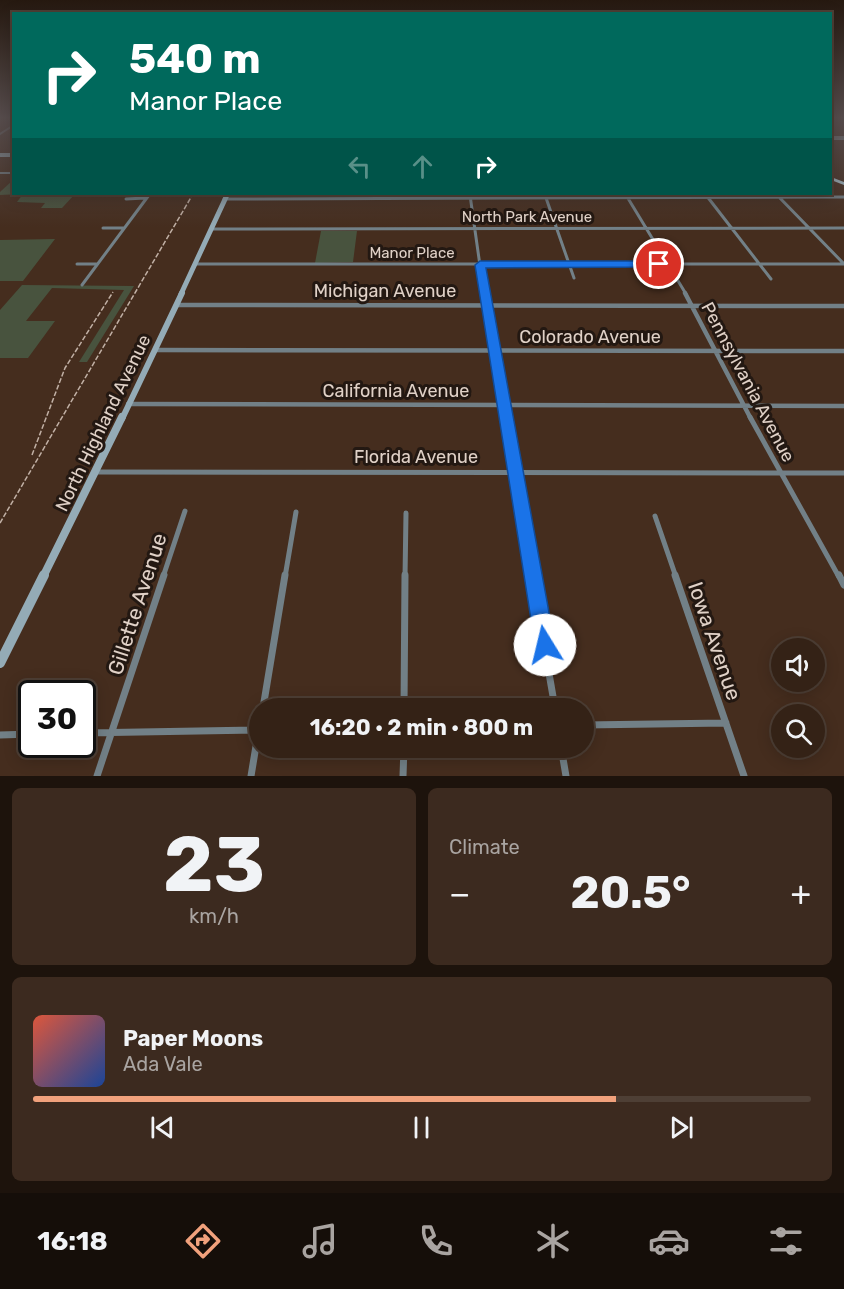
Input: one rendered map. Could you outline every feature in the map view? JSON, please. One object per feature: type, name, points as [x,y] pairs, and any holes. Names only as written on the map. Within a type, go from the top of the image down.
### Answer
[{"type":"street","points":[[82,285],[147,195]]},
{"type":"street","points":[[706,195],[771,279]]},
{"type":"street","points":[[777,195],[844,264]]},
{"type":"street","points":[[226,196],[844,198]]},
{"type":"street","name":"North Highland Avenue","points":[[0,663],[156,350],[226,196]]},
{"type":"street","points":[[471,196],[486,305],[553,698]]},
{"type":"street","points":[[546,196],[574,278]]},
{"type":"street","name":"Pennsylvania Avenue","points":[[627,196],[693,307],[744,406],[841,573],[844,585]]},
{"type":"street","points":[[126,199],[144,198]]},
{"type":"street","points":[[103,228],[124,228]]},
{"type":"street","name":"North Park Avenue","points":[[210,229],[844,228]]},
{"type":"street","points":[[77,264],[97,264]]},
{"type":"street","name":"Manor Place","points":[[196,264],[844,264]]},
{"type":"street","name":"Michigan Avenue","points":[[178,304],[844,306]]},
{"type":"street","name":"Colorado Avenue","points":[[156,350],[844,351]]},
{"type":"street","name":"California Avenue","points":[[128,404],[844,406]]},
{"type":"street","name":"Florida Avenue","points":[[95,472],[844,473]]},
{"type":"street","name":"Gillette Avenue","points":[[97,776],[185,511]]},
{"type":"street","points":[[265,698],[296,512]]},
{"type":"street","points":[[404,698],[406,513]]},
{"type":"street","name":"Iowa Avenue","points":[[655,516],[744,776]]},
{"type":"street","points":[[594,725],[726,723]]},
{"type":"street","points":[[96,733],[249,729]]},
{"type":"street","points":[[0,735],[18,734]]},
{"type":"street","points":[[251,776],[254,758]]},
{"type":"street","points":[[403,776],[404,758]]},
{"type":"street","points":[[563,758],[566,776]]},
{"type":"green space","points":[[12,181],[12,194],[0,195],[0,192]]},
{"type":"green space","points":[[22,195],[74,195],[62,208],[41,208],[45,203],[17,202]]},
{"type":"green space","points":[[321,231],[357,231],[353,262],[315,263]]},
{"type":"green space","points":[[55,239],[23,281],[0,281],[0,240]]},
{"type":"green space","points":[[22,285],[134,286],[87,362],[79,362],[124,290],[52,288],[26,321],[55,321],[28,358],[0,358],[0,310]]},
{"type":"railway","points":[[0,523],[192,195]]},
{"type":"railway","points":[[32,455],[65,368],[113,292]]},
{"type":"route","points":[[545,645],[480,265],[659,264]]}]
